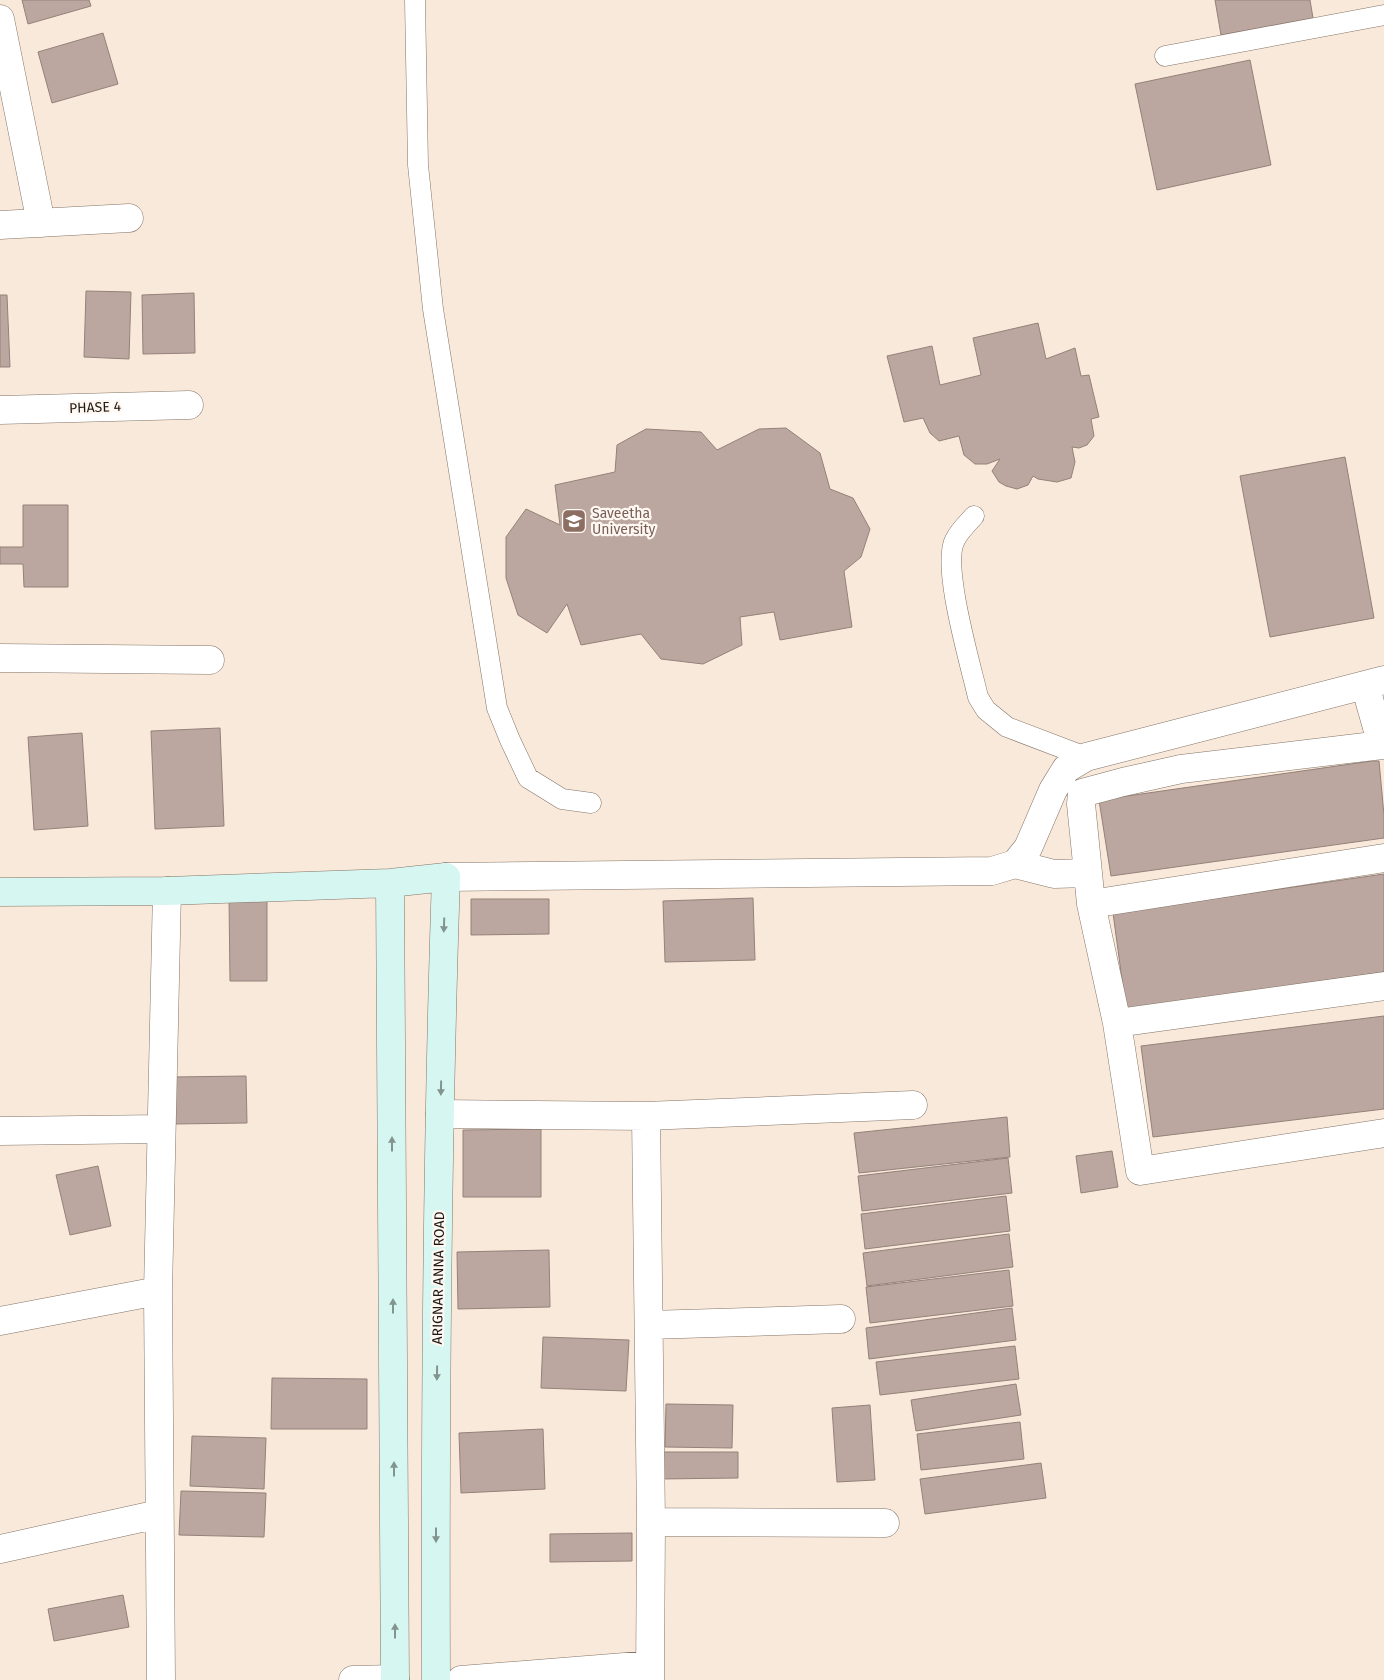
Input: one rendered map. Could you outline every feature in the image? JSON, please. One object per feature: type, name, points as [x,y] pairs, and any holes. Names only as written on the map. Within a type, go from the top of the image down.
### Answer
[{"type":"street","points":[[0,19],[41,223]]},
{"type":"street","points":[[0,225],[129,218]]},
{"type":"street","name":"PHASE 4","points":[[0,410],[189,405]]},
{"type":"street","points":[[0,658],[210,660]]},
{"type":"street","points":[[1015,864],[1028,848],[1053,790],[1066,769],[1086,757],[1375,683],[1383,745],[1181,769],[1082,793],[1081,804],[1091,904],[1117,1023],[1140,1170],[1384,1133]]},
{"type":"street","points":[[1091,904],[1384,858]]},
{"type":"street","points":[[0,892],[167,892],[390,883],[446,877],[992,871],[1015,864],[1054,874],[1088,873]]},
{"type":"street","name":"ARIGNAR ANNA ROAD","points":[[436,1680],[440,1114],[446,877]]},
{"type":"street","points":[[353,1680],[395,1680],[390,883]]},
{"type":"street","points":[[161,1680],[158,1291],[167,892]]},
{"type":"street","points":[[1117,1023],[1384,986]]},
{"type":"street","points":[[440,1114],[646,1116],[913,1105]]},
{"type":"street","points":[[461,1680],[650,1672],[651,1522],[646,1116]]},
{"type":"street","points":[[0,1131],[161,1129]]},
{"type":"street","points":[[0,1321],[158,1291]]},
{"type":"street","points":[[649,1325],[842,1319]]},
{"type":"street","points":[[0,1549],[159,1514]]},
{"type":"street","points":[[651,1522],[885,1523]]},
{"type":"lane","points":[[415,0],[418,165],[433,309],[497,708],[528,778],[562,799],[591,803]]},
{"type":"lane","points":[[1165,56],[1384,15]]},
{"type":"lane","points":[[974,516],[954,540],[951,551],[951,579],[978,697],[986,710],[1007,727],[1086,757]]},
{"type":"building","points":[[22,0],[89,0],[91,6],[28,24]]},
{"type":"building","points":[[1215,0],[1310,0],[1313,18],[1221,35]]},
{"type":"building","points":[[103,33],[118,84],[52,103],[38,52]]},
{"type":"building","points":[[1250,60],[1271,165],[1157,190],[1135,84]]},
{"type":"building","points":[[86,291],[131,292],[129,359],[84,357]]},
{"type":"building","points":[[194,293],[195,353],[143,354],[142,295]]},
{"type":"building","points":[[0,295],[7,295],[10,367],[0,367]]},
{"type":"building","points":[[1038,323],[1046,359],[1075,348],[1081,376],[1089,375],[1099,417],[1091,419],[1094,436],[1087,445],[1079,448],[1072,447],[1075,462],[1071,478],[1057,482],[1038,479],[1033,476],[1028,485],[1017,489],[999,482],[992,471],[1000,459],[987,464],[975,464],[964,455],[959,436],[939,441],[930,433],[923,418],[904,422],[887,356],[932,346],[940,385],[981,375],[973,338]]},
{"type":"building","points":[[786,428],[820,453],[830,489],[853,498],[870,529],[861,557],[844,571],[852,627],[780,640],[774,612],[740,617],[742,645],[703,664],[661,659],[641,634],[581,645],[567,604],[547,633],[518,615],[506,578],[506,537],[526,509],[560,525],[555,485],[615,472],[617,445],[646,429],[701,432],[717,450],[759,429]]},
{"type":"building","points":[[1345,457],[1374,618],[1270,637],[1240,476]]},
{"type":"building","points":[[23,505],[68,505],[68,587],[24,587],[23,564],[0,564],[0,547],[23,547]]},
{"type":"building","points":[[220,728],[224,826],[155,829],[151,731]]},
{"type":"building","points":[[82,733],[88,826],[34,830],[28,737]]},
{"type":"building","points":[[1379,761],[1384,838],[1111,876],[1099,800]]},
{"type":"building","points":[[1384,874],[1384,972],[1126,1009],[1113,913]]},
{"type":"building","points":[[229,897],[267,897],[267,981],[230,981]]},
{"type":"building","points":[[753,898],[755,960],[665,962],[663,901]]},
{"type":"building","points":[[471,899],[549,899],[549,934],[471,935]]},
{"type":"building","points":[[1384,1016],[1384,1109],[1153,1137],[1141,1046]]},
{"type":"building","points":[[246,1076],[247,1123],[174,1124],[173,1077]]},
{"type":"building","points":[[1007,1117],[1010,1157],[859,1173],[854,1133]]},
{"type":"building","points":[[541,1129],[541,1197],[463,1197],[463,1130]]},
{"type":"building","points":[[1112,1151],[1118,1187],[1081,1193],[1076,1156]]},
{"type":"building","points":[[1008,1158],[1012,1193],[862,1211],[858,1176]]},
{"type":"building","points":[[98,1166],[111,1226],[70,1235],[56,1175]]},
{"type":"building","points":[[1006,1196],[1010,1231],[865,1249],[861,1214]]},
{"type":"building","points":[[1009,1234],[1013,1267],[867,1286],[863,1253]]},
{"type":"building","points":[[549,1250],[550,1307],[458,1309],[457,1252]]},
{"type":"building","points":[[1009,1270],[1013,1306],[870,1323],[866,1287]]},
{"type":"building","points":[[1012,1308],[1016,1340],[869,1359],[866,1328]]},
{"type":"building","points":[[543,1337],[629,1340],[626,1391],[541,1388]]},
{"type":"building","points":[[1015,1346],[1019,1379],[880,1395],[876,1362]]},
{"type":"building","points":[[272,1378],[367,1379],[367,1429],[271,1429]]},
{"type":"building","points":[[1016,1384],[1021,1415],[916,1431],[911,1400]]},
{"type":"building","points":[[666,1404],[733,1405],[732,1448],[665,1447]]},
{"type":"building","points":[[870,1405],[875,1480],[837,1482],[832,1408]]},
{"type":"building","points":[[1020,1422],[1024,1459],[921,1470],[917,1434]]},
{"type":"building","points":[[543,1429],[545,1489],[461,1493],[459,1433]]},
{"type":"building","points":[[192,1436],[266,1438],[264,1489],[190,1486]]},
{"type":"building","points":[[660,1452],[738,1452],[738,1478],[660,1479]]},
{"type":"building","points":[[1041,1463],[1046,1498],[925,1514],[920,1479]]},
{"type":"building","points":[[181,1491],[266,1493],[264,1537],[179,1535]]},
{"type":"building","points":[[632,1533],[632,1561],[550,1562],[550,1534]]},
{"type":"building","points":[[123,1595],[129,1627],[54,1641],[48,1609]]},
{"type":"place","name":"Saveetha University","points":[[574,521]]}]
